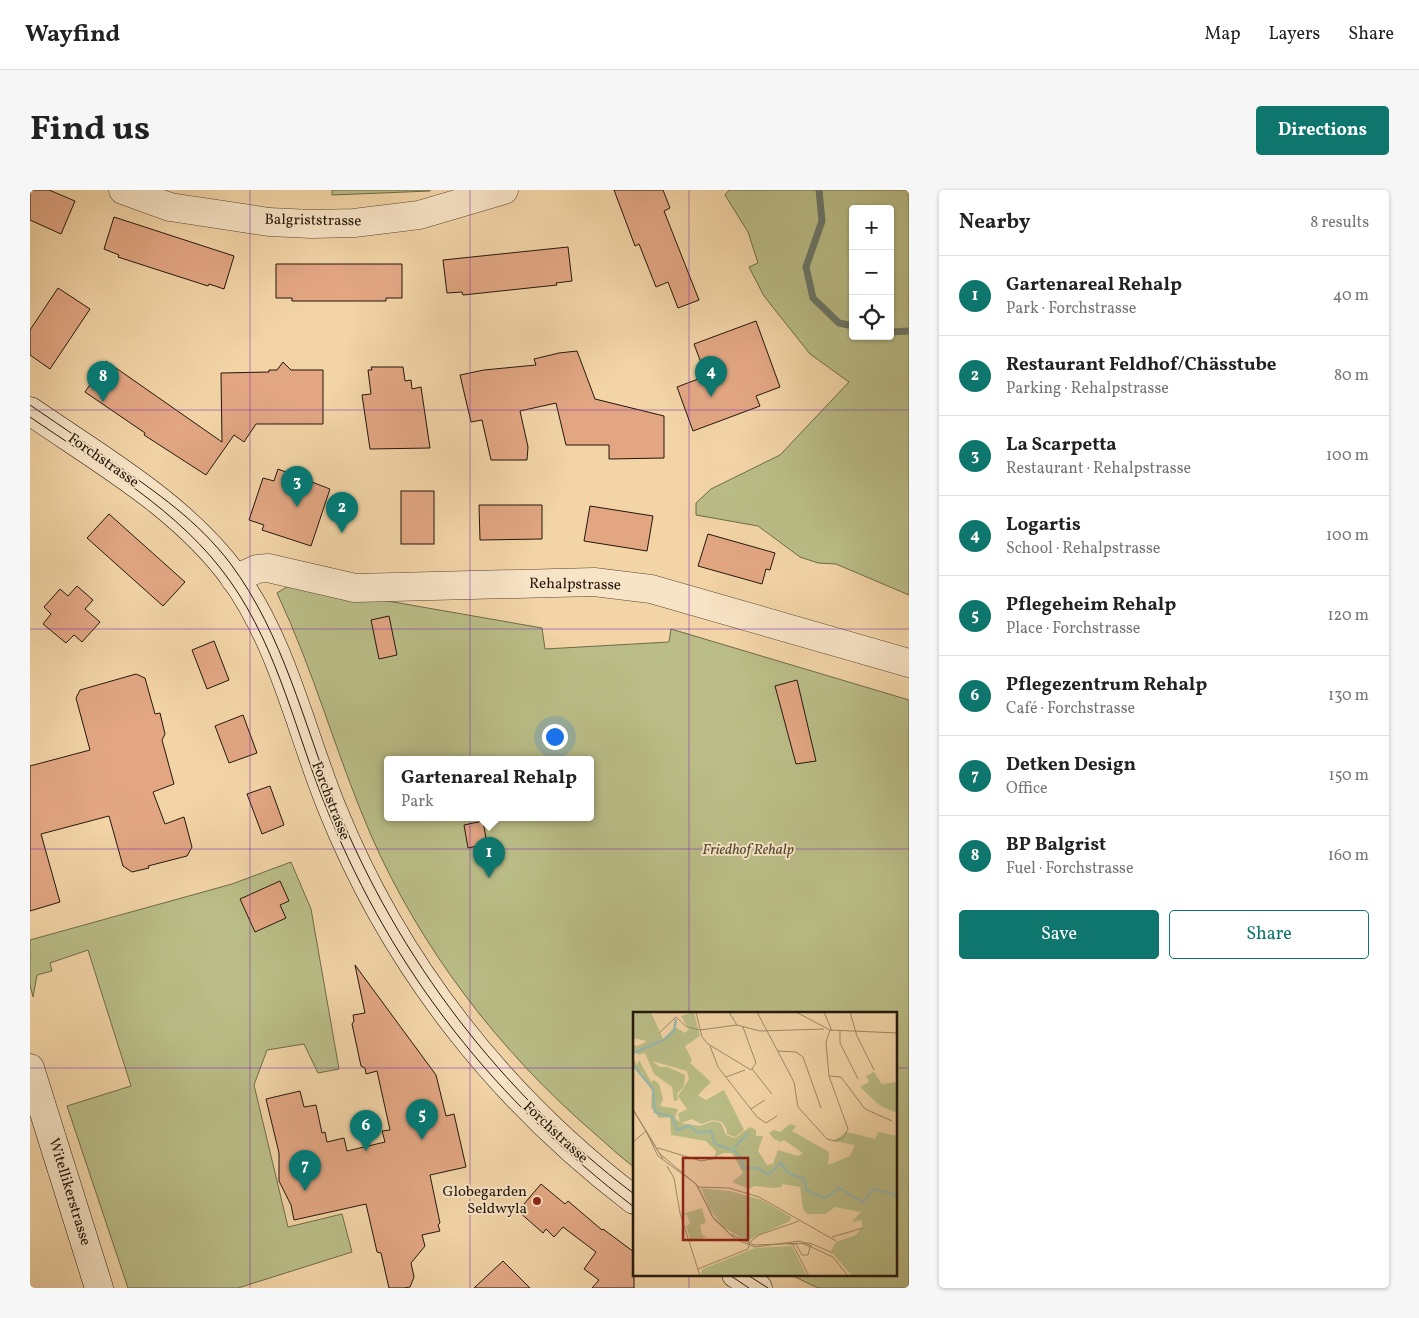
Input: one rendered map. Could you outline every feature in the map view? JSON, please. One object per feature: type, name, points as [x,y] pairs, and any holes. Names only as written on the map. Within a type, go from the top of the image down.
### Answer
[{"type":"main road","name":"Balgriststrasse","points":[[123,190],[170,206],[269,222],[312,224],[354,223],[419,215],[504,190]]},
{"type":"main road","name":"Forchstrasse","points":[[30,411],[175,513],[213,551],[235,579],[257,613],[274,650],[326,793],[352,856],[391,930],[415,969],[470,1044],[516,1096],[566,1144],[633,1199]]},
{"type":"main road","name":"Rehalpstrasse","points":[[235,579],[257,569],[268,568],[355,588],[594,582],[651,589],[909,663]]},
{"type":"main road","name":"Witellikerstrasse","points":[[30,1068],[99,1288]]},
{"type":"main road","points":[[739,1276],[758,1288]]},
{"type":"green space","points":[[332,190],[430,190],[430,191],[332,195]]},
{"type":"green space","points":[[729,190],[909,190],[909,595],[836,564],[818,563],[800,557],[758,526],[696,515],[696,503],[711,489],[780,455],[849,382],[810,354],[764,296],[749,267],[758,263],[748,232],[725,195]]},
{"type":"green space","name":"Friedhof Rehalp","points":[[295,582],[382,600],[542,628],[545,649],[669,642],[671,629],[909,700],[909,1288],[818,1288],[793,1276],[896,1276],[896,1012],[633,1012],[633,1166],[559,1101],[526,1068],[465,995],[438,957],[390,876],[370,833],[290,622],[277,593]]},
{"type":"green space","points":[[291,862],[311,909],[339,1069],[318,1073],[304,1044],[267,1050],[254,1085],[288,1227],[342,1214],[352,1252],[238,1288],[128,1288],[67,1106],[131,1086],[88,950],[50,963],[52,971],[37,975],[33,997],[30,985],[30,940],[232,884]]},
{"type":"building","points":[[30,190],[49,190],[75,201],[61,234],[30,220]]},
{"type":"building","points":[[614,190],[663,190],[670,208],[664,211],[699,300],[678,308],[668,282],[656,287],[639,244],[635,246]]},
{"type":"building","points":[[114,217],[234,256],[224,289],[209,284],[208,286],[118,257],[119,255],[104,249]]},
{"type":"building","points":[[568,247],[572,281],[556,283],[557,285],[463,295],[462,292],[447,293],[443,260]]},
{"type":"building","points":[[276,264],[402,264],[402,298],[386,298],[386,301],[292,301],[292,298],[276,298]]},
{"type":"building","points":[[58,288],[90,309],[50,369],[30,355],[30,330]]},
{"type":"building","points":[[756,321],[780,387],[756,396],[760,406],[693,431],[677,387],[706,376],[694,344]]},
{"type":"building","points":[[577,351],[595,399],[664,416],[664,458],[609,459],[609,445],[566,445],[556,403],[520,411],[528,447],[527,460],[491,460],[482,420],[471,422],[460,375],[484,370],[536,365],[534,359]]},
{"type":"building","points":[[106,361],[222,442],[221,373],[269,372],[269,370],[277,370],[283,362],[291,370],[323,370],[323,424],[256,424],[244,442],[234,435],[206,475],[144,435],[145,433],[85,392]]},
{"type":"building","points":[[371,367],[403,367],[405,381],[411,380],[412,389],[421,387],[430,448],[370,449],[362,395],[371,394],[368,370],[372,370]]},
{"type":"building","points":[[278,469],[330,489],[311,546],[262,530],[264,525],[249,520],[263,478],[274,481]]},
{"type":"building","points":[[401,491],[434,491],[434,544],[401,544]]},
{"type":"building","points":[[479,505],[542,505],[542,539],[480,540]]},
{"type":"building","points":[[590,506],[653,516],[647,551],[584,541]]},
{"type":"building","points":[[109,514],[185,582],[163,606],[87,538]]},
{"type":"building","points":[[708,534],[775,553],[770,570],[766,569],[762,584],[698,566]]},
{"type":"building","points":[[77,586],[93,600],[85,609],[100,622],[82,642],[74,635],[66,643],[43,624],[51,614],[44,607],[60,589],[68,596]]},
{"type":"building","points":[[389,616],[397,655],[379,659],[371,620]]},
{"type":"building","points":[[214,641],[229,680],[207,689],[192,650]]},
{"type":"building","points":[[136,674],[145,678],[155,714],[160,713],[165,734],[162,740],[174,784],[153,792],[165,824],[184,817],[192,847],[187,856],[132,872],[123,866],[109,816],[41,834],[60,902],[30,911],[30,766],[90,750],[76,698],[80,690]]},
{"type":"building","points":[[797,680],[816,761],[796,764],[775,686]]},
{"type":"building","points":[[243,715],[257,753],[229,763],[215,726]]},
{"type":"building","points":[[270,786],[284,825],[262,834],[247,794]]},
{"type":"building","points":[[483,821],[487,844],[468,848],[464,825]]},
{"type":"building","points":[[280,881],[289,901],[280,905],[286,918],[255,932],[240,899]]},
{"type":"building","points":[[355,965],[436,1075],[446,1116],[454,1114],[466,1167],[430,1175],[440,1231],[422,1235],[425,1246],[411,1263],[414,1277],[410,1287],[404,1288],[389,1288],[381,1253],[377,1252],[366,1204],[294,1220],[291,1205],[279,1181],[279,1153],[266,1099],[300,1091],[304,1107],[316,1105],[322,1133],[325,1132],[327,1142],[344,1138],[347,1151],[385,1142],[382,1131],[390,1130],[377,1071],[366,1074],[365,1068],[361,1066],[352,1024],[354,1021],[353,1015],[365,1013]]},
{"type":"building","points":[[541,1184],[565,1204],[568,1201],[602,1230],[633,1251],[634,1288],[592,1288],[599,1280],[584,1269],[596,1252],[563,1227],[554,1237],[546,1229],[543,1233],[518,1211]]},
{"type":"building","points":[[503,1261],[530,1288],[474,1288]]},
{"type":"waterway","points":[[819,190],[822,221],[806,267],[813,298],[839,323],[849,325]]},
{"type":"waterway","points":[[894,332],[909,331]]},
{"type":"tram line","points":[[30,405],[161,496],[204,534],[230,563],[249,591],[279,650],[324,774],[361,862],[390,917],[423,970],[459,1020],[498,1067],[540,1112],[586,1155],[633,1193]]},
{"type":"tram line","points":[[30,417],[138,491],[163,511],[188,532],[230,581],[247,608],[274,664],[328,812],[354,871],[384,927],[417,980],[493,1078],[537,1123],[584,1166],[633,1206]]},
{"type":"tram line","points":[[731,1276],[749,1288]]},
{"type":"tram line","points":[[749,1276],[768,1288]]},
{"type":"place","name":"Logartis","points":[[711,397]]},
{"type":"place","name":"BP Balgrist","points":[[103,402]]},
{"type":"place","name":"La Scarpetta","points":[[297,507]]},
{"type":"place","name":"Restaurant Feldhof/Chässtube","points":[[342,533]]},
{"type":"place","name":"Gartenareal Rehalp","points":[[489,878]]},
{"type":"place","name":"Pflegeheim Rehalp","points":[[422,1140]]},
{"type":"place","name":"Pflegezentrum Rehalp","points":[[366,1151]]},
{"type":"place","name":"Detken Design","points":[[305,1191]]},
{"type":"place","name":"Globegarden Seldwyla","points":[[537,1201]]}]
